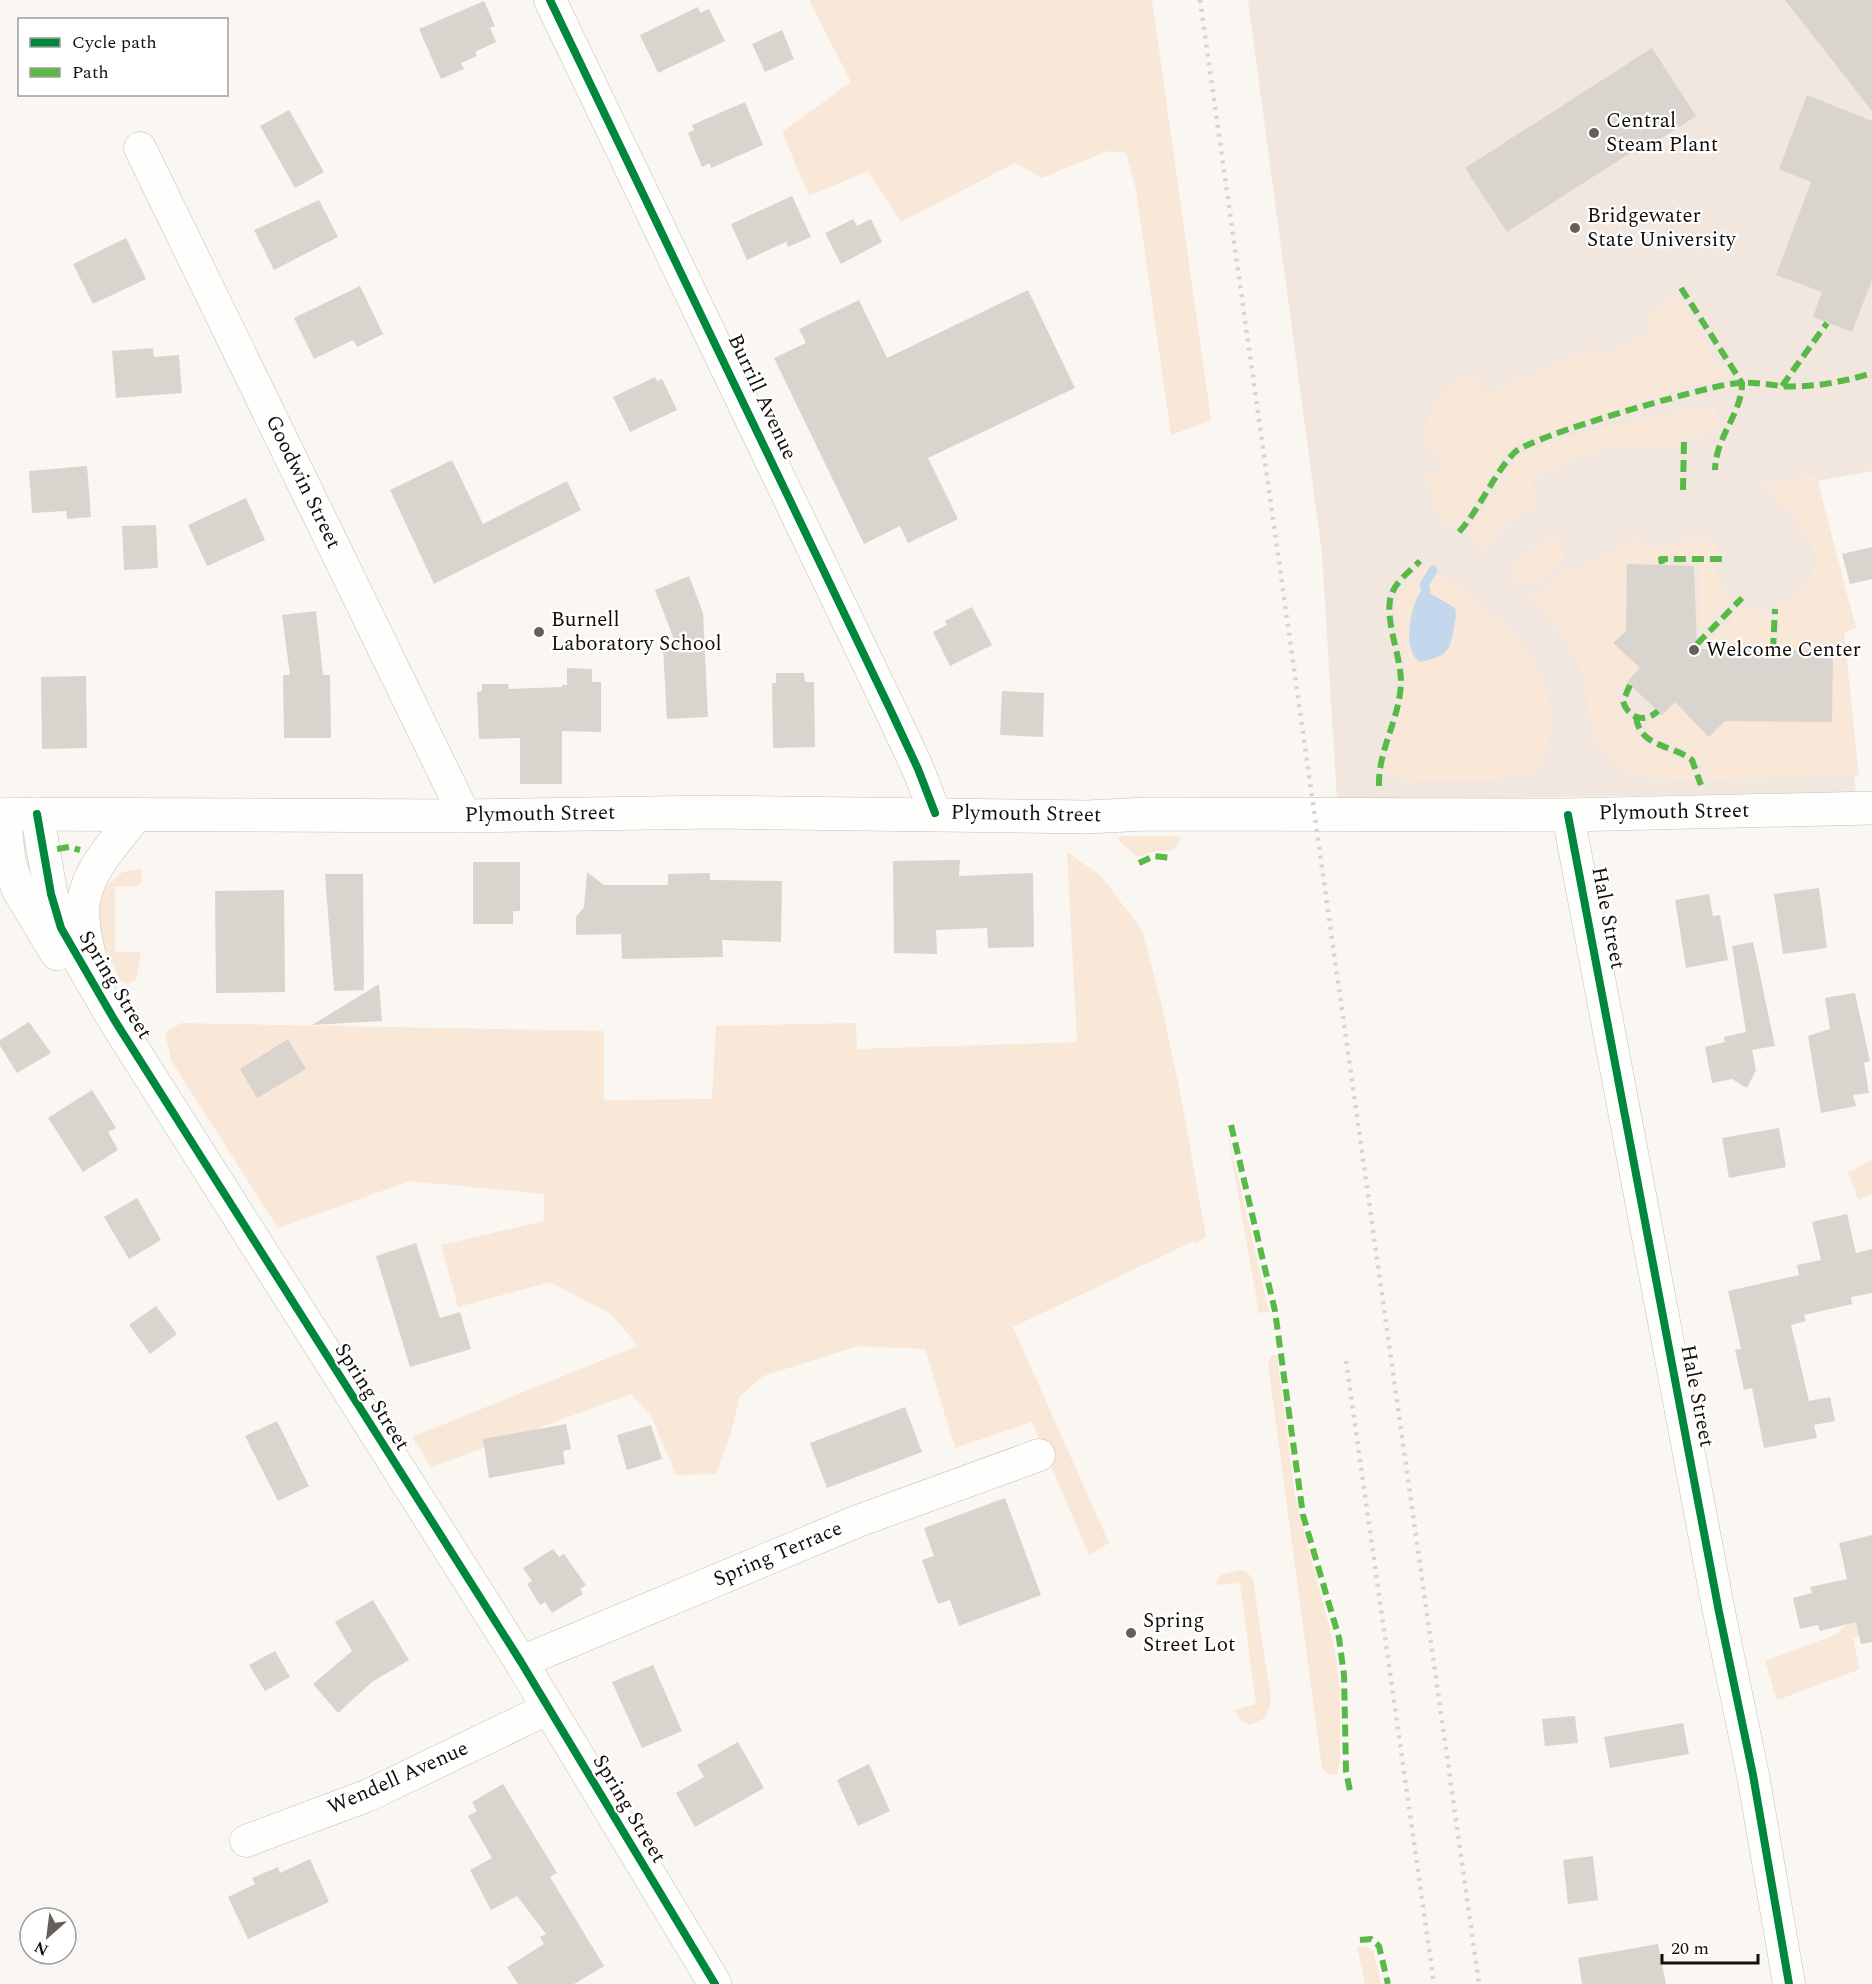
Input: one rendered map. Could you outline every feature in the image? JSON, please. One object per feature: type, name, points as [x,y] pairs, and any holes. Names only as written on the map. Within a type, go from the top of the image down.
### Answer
[{"type":"main road","name":"Plymouth Street","points":[[2,814],[465,816],[715,812],[935,813],[1087,817],[1147,814],[1568,815],[1872,808]]},
{"type":"main road","name":"Spring Street","points":[[2,814],[9,861],[18,889],[30,913],[59,957],[115,1021]]},
{"type":"main road","name":"Spring Street","points":[[37,814],[55,912],[61,928],[96,990],[384,1450],[521,1662],[547,1709],[715,1984]]},
{"type":"main road","points":[[96,990],[83,920],[84,900],[90,881],[101,861],[136,815]]},
{"type":"street","name":"Burrill Avenue","points":[[550,0],[890,709],[918,769],[935,813]]},
{"type":"street","name":"Goodwin Street","points":[[140,148],[465,816]]},
{"type":"street","name":"Hale Street","points":[[1568,815],[1719,1612],[1753,1775],[1789,1984]]},
{"type":"street","name":"Spring Terrace","points":[[521,1662],[858,1521],[1039,1455]]},
{"type":"street","name":"Wendell Avenue","points":[[246,1841],[369,1795],[547,1709]]},
{"type":"shaded area","points":[[809,0],[1152,0],[1211,420],[1171,435],[1136,189],[1126,153],[1108,151],[1042,178],[1015,163],[901,222],[868,171],[809,196],[782,132],[851,82]]},
{"type":"shaded area","name":"Bridgewater State University","points":[[1248,0],[1872,0],[1872,471],[1818,481],[1856,792],[1337,801],[1322,554]]},
{"type":"shaded area","points":[[1677,296],[1725,375],[1721,379],[1687,386],[1521,441],[1504,455],[1475,502],[1448,528],[1435,505],[1426,473],[1440,471],[1437,449],[1424,450],[1429,415],[1441,394],[1449,386],[1470,376],[1476,379],[1485,394],[1594,348],[1599,357],[1653,331],[1648,314]]},
{"type":"shaded area","points":[[1700,408],[1714,408],[1719,422],[1718,428],[1694,437],[1677,438],[1677,446],[1612,447],[1593,451],[1531,478],[1538,503],[1510,521],[1483,551],[1466,532],[1478,519],[1515,461],[1527,451],[1593,430]]},
{"type":"shaded area","points":[[1816,475],[1856,628],[1844,633],[1859,775],[1708,780],[1695,756],[1662,739],[1644,724],[1656,721],[1675,702],[1725,721],[1832,722],[1832,651],[1777,650],[1779,601],[1798,594],[1808,582],[1814,563],[1813,550],[1801,526],[1760,486]]},
{"type":"shaded area","points":[[1551,538],[1558,540],[1566,559],[1537,583],[1523,582],[1514,577],[1522,558]]},
{"type":"shaded area","points":[[1682,541],[1716,541],[1716,556],[1659,557],[1658,564],[1627,565],[1626,631],[1613,643],[1640,668],[1618,692],[1619,706],[1635,733],[1649,747],[1681,760],[1692,771],[1695,779],[1662,779],[1634,774],[1621,768],[1600,747],[1591,724],[1580,667],[1560,632],[1525,593],[1547,589],[1563,572],[1593,563],[1626,542],[1639,542],[1659,547]]},
{"type":"shaded area","points":[[1700,560],[1714,560],[1719,581],[1732,598],[1699,634]]},
{"type":"shaded area","points":[[1429,564],[1432,567],[1428,573],[1430,576],[1438,573],[1512,634],[1527,652],[1539,672],[1547,694],[1549,735],[1542,757],[1528,776],[1520,771],[1498,780],[1406,781],[1385,772],[1403,699],[1406,673],[1397,627],[1397,601],[1410,579],[1419,569]]},
{"type":"shaded area","points":[[1744,607],[1771,615],[1770,650],[1703,649]]},
{"type":"shaded area","points":[[1120,836],[1177,836],[1181,839],[1172,851],[1156,851],[1137,857],[1118,840]]},
{"type":"shaded area","points":[[1067,852],[1100,875],[1142,930],[1161,1002],[1182,1102],[1206,1237],[1196,1244],[1194,1241],[1013,1327],[1109,1543],[1089,1555],[1032,1422],[955,1448],[925,1349],[858,1346],[763,1376],[740,1396],[730,1436],[716,1474],[676,1475],[651,1416],[631,1394],[431,1467],[412,1437],[638,1346],[611,1314],[550,1282],[458,1307],[441,1245],[544,1221],[544,1194],[410,1181],[278,1228],[172,1062],[165,1033],[181,1023],[604,1031],[604,1100],[712,1099],[716,1026],[856,1023],[857,1049],[1077,1042]]},
{"type":"shaded area","points":[[141,869],[142,881],[138,886],[115,887],[115,952],[141,952],[136,979],[128,984],[119,978],[104,944],[99,918],[100,905],[103,893],[110,883],[122,873]]},
{"type":"shaded area","points":[[1226,1125],[1269,1312],[1259,1313]]},
{"type":"shaded area","points":[[1872,1160],[1872,1194],[1858,1200],[1848,1172]]},
{"type":"shaded area","points":[[1272,1355],[1277,1355],[1295,1496],[1334,1645],[1340,1691],[1340,1764],[1337,1773],[1330,1775],[1322,1768],[1268,1363]]},
{"type":"shaded area","points":[[1240,1570],[1247,1572],[1253,1580],[1271,1700],[1266,1717],[1251,1725],[1240,1721],[1235,1710],[1256,1704],[1240,1583],[1219,1585],[1216,1582],[1221,1575]]},
{"type":"shaded area","points":[[1866,1606],[1872,1630],[1853,1639],[1860,1669],[1777,1700],[1765,1661],[1837,1634]]},
{"type":"shaded area","points":[[1364,1946],[1373,1950],[1381,1984],[1365,1984],[1357,1947]]},
{"type":"water","points":[[1426,591],[1455,608],[1456,616],[1451,643],[1445,652],[1436,658],[1420,662],[1414,656],[1409,639],[1416,599],[1420,592]]},
{"type":"building","points":[[1785,0],[1872,0],[1872,111]]},
{"type":"building","points":[[484,1],[495,26],[490,28],[496,42],[475,52],[477,56],[461,63],[464,69],[441,79],[419,29]]},
{"type":"building","points":[[698,7],[700,13],[709,9],[725,41],[658,73],[640,35]]},
{"type":"building","points":[[782,30],[794,59],[765,72],[752,44]]},
{"type":"building","name":"Central Steam Plant","points":[[1652,48],[1696,116],[1637,154],[1635,150],[1507,232],[1465,168]]},
{"type":"building","points":[[1807,95],[1872,121],[1872,280],[1852,332],[1813,317],[1822,292],[1776,275],[1811,182],[1779,169]]},
{"type":"building","points":[[745,102],[763,145],[711,168],[710,163],[702,167],[688,133],[694,130],[692,125]]},
{"type":"building","points":[[289,110],[324,172],[295,188],[260,126]]},
{"type":"building","points":[[792,196],[811,237],[788,247],[786,242],[747,260],[731,224]]},
{"type":"building","points":[[319,200],[338,237],[274,270],[254,230]]},
{"type":"building","points":[[853,219],[857,226],[871,219],[882,242],[841,264],[825,233]]},
{"type":"building","points":[[126,238],[146,279],[93,304],[73,264]]},
{"type":"building","points":[[360,286],[383,334],[357,347],[353,340],[314,359],[294,318]]},
{"type":"building","points":[[1028,290],[1075,388],[928,458],[958,519],[908,543],[900,526],[864,544],[774,358],[806,343],[799,329],[859,300],[887,358]]},
{"type":"building","points":[[153,348],[154,357],[179,355],[182,393],[116,398],[112,351]]},
{"type":"building","points":[[655,377],[657,381],[662,379],[677,410],[630,432],[613,397]]},
{"type":"building","points":[[452,460],[483,524],[567,481],[581,510],[434,584],[390,490]]},
{"type":"building","points":[[87,466],[91,517],[67,519],[66,511],[32,513],[29,471]]},
{"type":"building","points":[[246,498],[265,540],[207,566],[188,525]]},
{"type":"building","points":[[156,525],[158,568],[124,570],[122,526]]},
{"type":"building","points":[[1872,547],[1872,579],[1850,584],[1842,554]]},
{"type":"building","name":"Welcome Center","points":[[1627,564],[1694,566],[1697,649],[1833,651],[1832,722],[1725,721],[1709,737],[1675,702],[1662,715],[1627,682],[1640,668],[1613,643],[1626,631]]},
{"type":"building","points":[[689,576],[703,613],[708,717],[667,719],[663,648],[677,647],[655,590]]},
{"type":"building","points":[[972,607],[992,645],[950,666],[933,632],[947,625],[945,621]]},
{"type":"building","points":[[316,611],[323,675],[330,675],[331,738],[284,738],[283,675],[290,675],[282,615]]},
{"type":"building","points":[[567,668],[592,669],[592,682],[601,682],[601,732],[562,731],[562,784],[520,784],[520,738],[479,739],[477,692],[482,691],[482,684],[508,684],[509,689],[562,687],[562,685],[567,685]]},
{"type":"building","points":[[776,673],[804,673],[805,682],[814,682],[815,747],[773,748],[772,683],[776,683]]},
{"type":"building","points":[[86,676],[87,748],[42,749],[41,677]]},
{"type":"building","points":[[1002,691],[1044,693],[1043,737],[1000,735]]},
{"type":"building","points":[[960,860],[959,876],[1033,873],[1034,947],[988,948],[987,928],[936,930],[937,954],[894,953],[893,861]]},
{"type":"building","points":[[473,862],[520,862],[520,911],[513,911],[513,924],[473,924]]},
{"type":"building","points":[[587,872],[604,885],[668,885],[668,874],[710,873],[710,880],[782,881],[781,942],[722,940],[723,957],[622,959],[621,934],[576,935],[576,917],[584,907]]},
{"type":"building","points":[[325,874],[363,874],[364,990],[334,991]]},
{"type":"building","points":[[1819,888],[1827,948],[1783,954],[1774,894]]},
{"type":"building","points":[[284,890],[285,992],[216,993],[215,891]]},
{"type":"building","points":[[1709,894],[1713,916],[1720,915],[1728,960],[1686,968],[1675,900]]},
{"type":"building","points":[[1753,942],[1775,1046],[1752,1050],[1756,1070],[1747,1088],[1732,1079],[1712,1083],[1705,1047],[1725,1042],[1724,1037],[1746,1032],[1732,946]]},
{"type":"building","points":[[379,984],[382,1021],[312,1025]]},
{"type":"building","points":[[1855,993],[1870,1061],[1864,1063],[1869,1093],[1853,1095],[1856,1106],[1821,1113],[1808,1036],[1830,1029],[1825,998]]},
{"type":"building","points":[[29,1022],[51,1053],[17,1073],[0,1046],[0,1040]]},
{"type":"building","points":[[288,1039],[306,1069],[257,1098],[240,1069]]},
{"type":"building","points":[[92,1090],[116,1128],[108,1132],[118,1150],[83,1172],[48,1118]]},
{"type":"building","points":[[1779,1128],[1786,1167],[1729,1178],[1722,1138]]},
{"type":"building","points":[[137,1198],[161,1240],[129,1259],[104,1217]]},
{"type":"building","points":[[1847,1214],[1856,1253],[1872,1249],[1872,1293],[1851,1297],[1852,1304],[1804,1315],[1806,1321],[1791,1325],[1809,1401],[1830,1397],[1835,1421],[1814,1425],[1817,1438],[1764,1448],[1752,1388],[1744,1390],[1735,1350],[1741,1349],[1728,1291],[1799,1275],[1797,1265],[1821,1260],[1812,1222]]},
{"type":"building","points":[[416,1243],[440,1318],[460,1312],[471,1349],[410,1367],[376,1256]]},
{"type":"building","points":[[156,1306],[177,1334],[150,1354],[129,1325]]},
{"type":"building","points":[[905,1407],[922,1452],[827,1488],[810,1443]]},
{"type":"building","points":[[277,1421],[309,1486],[278,1501],[245,1436]]},
{"type":"building","points":[[566,1424],[571,1449],[563,1451],[565,1464],[489,1478],[483,1439]]},
{"type":"building","points":[[651,1425],[662,1459],[627,1470],[617,1435]]},
{"type":"building","points":[[1005,1498],[1041,1595],[959,1626],[950,1600],[938,1604],[922,1560],[934,1556],[924,1528]]},
{"type":"building","points":[[1872,1535],[1872,1642],[1861,1644],[1856,1622],[1820,1631],[1818,1625],[1800,1629],[1793,1598],[1812,1593],[1810,1587],[1847,1579],[1839,1543]]},
{"type":"building","points":[[553,1549],[559,1557],[564,1554],[586,1585],[580,1589],[583,1594],[552,1613],[545,1602],[540,1605],[527,1584],[532,1581],[523,1568]]},
{"type":"building","points":[[373,1600],[409,1660],[372,1682],[338,1713],[313,1684],[352,1651],[335,1622]]},
{"type":"building","points":[[275,1651],[290,1677],[265,1691],[249,1665]]},
{"type":"building","points":[[653,1665],[682,1731],[642,1748],[612,1682]]},
{"type":"building","points":[[1575,1716],[1578,1743],[1545,1746],[1542,1719]]},
{"type":"building","points":[[1683,1723],[1689,1754],[1610,1768],[1604,1737]]},
{"type":"building","points":[[738,1742],[764,1788],[695,1827],[676,1793],[704,1777],[697,1765]]},
{"type":"building","points":[[869,1764],[890,1811],[858,1826],[837,1780]]},
{"type":"building","points":[[503,1784],[557,1873],[550,1877],[604,1966],[574,1984],[518,1984],[507,1967],[544,1944],[540,1937],[546,1934],[517,1896],[491,1910],[470,1870],[492,1858],[468,1816],[477,1811],[472,1802]]},
{"type":"building","points":[[1593,1856],[1598,1900],[1568,1904],[1563,1860]]},
{"type":"building","points":[[310,1859],[329,1902],[248,1939],[228,1897],[255,1884],[252,1878],[278,1867],[280,1873]]},
{"type":"building","points":[[1658,1944],[1666,1984],[1582,1984],[1578,1958]]},
{"type":"waterway","points":[[1426,591],[1424,585],[1433,570]]},
{"type":"railway","points":[[1200,0],[1479,1984]]},
{"type":"railway","points":[[1346,1361],[1434,1984]]},
{"type":"marked path","points":[[1681,288],[1742,383],[1738,405],[1716,457],[1715,470]]},
{"type":"marked path","points":[[1782,386],[1827,323]]},
{"type":"marked path","points":[[1459,532],[1514,453],[1550,436],[1653,403],[1714,387],[1750,383],[1781,386],[1816,385],[1839,382],[1872,373]]},
{"type":"marked path","points":[[1683,490],[1684,442]]},
{"type":"marked path","points":[[1662,564],[1661,559],[1722,559]]},
{"type":"marked path","points":[[1379,786],[1382,759],[1397,709],[1401,682],[1389,605],[1399,581],[1420,561]]},
{"type":"marked path","points":[[1697,644],[1742,598]]},
{"type":"marked path","points":[[1773,650],[1775,609]]},
{"type":"marked path","points":[[1630,685],[1623,701],[1629,712],[1642,718],[1658,711]]},
{"type":"marked path","points":[[1636,717],[1639,727],[1650,740],[1692,760],[1701,785]]},
{"type":"marked path","points":[[57,849],[69,847],[80,850]]},
{"type":"marked path","points":[[1139,863],[1154,856],[1171,858]]},
{"type":"marked path","points":[[1231,1125],[1275,1311],[1303,1515],[1339,1638],[1344,1675],[1346,1771],[1350,1791]]},
{"type":"marked path","points":[[1360,1940],[1371,1939],[1379,1946],[1388,1984]]},
{"type":"cycle path","points":[[550,0],[890,709],[918,769],[935,813]]},
{"type":"cycle path","points":[[37,814],[51,894],[61,928],[115,1021],[521,1662],[715,1984]]},
{"type":"cycle path","points":[[1568,815],[1719,1612],[1753,1775],[1789,1984]]},
{"type":"place","name":"Central Steam Plant","points":[[1594,133]]},
{"type":"place","name":"Bridgewater State University","points":[[1575,228]]},
{"type":"place","name":"Burnell Laboratory School","points":[[539,632]]},
{"type":"place","name":"Welcome Center","points":[[1694,650]]},
{"type":"place","name":"Spring Street Lot","points":[[1131,1633]]}]
